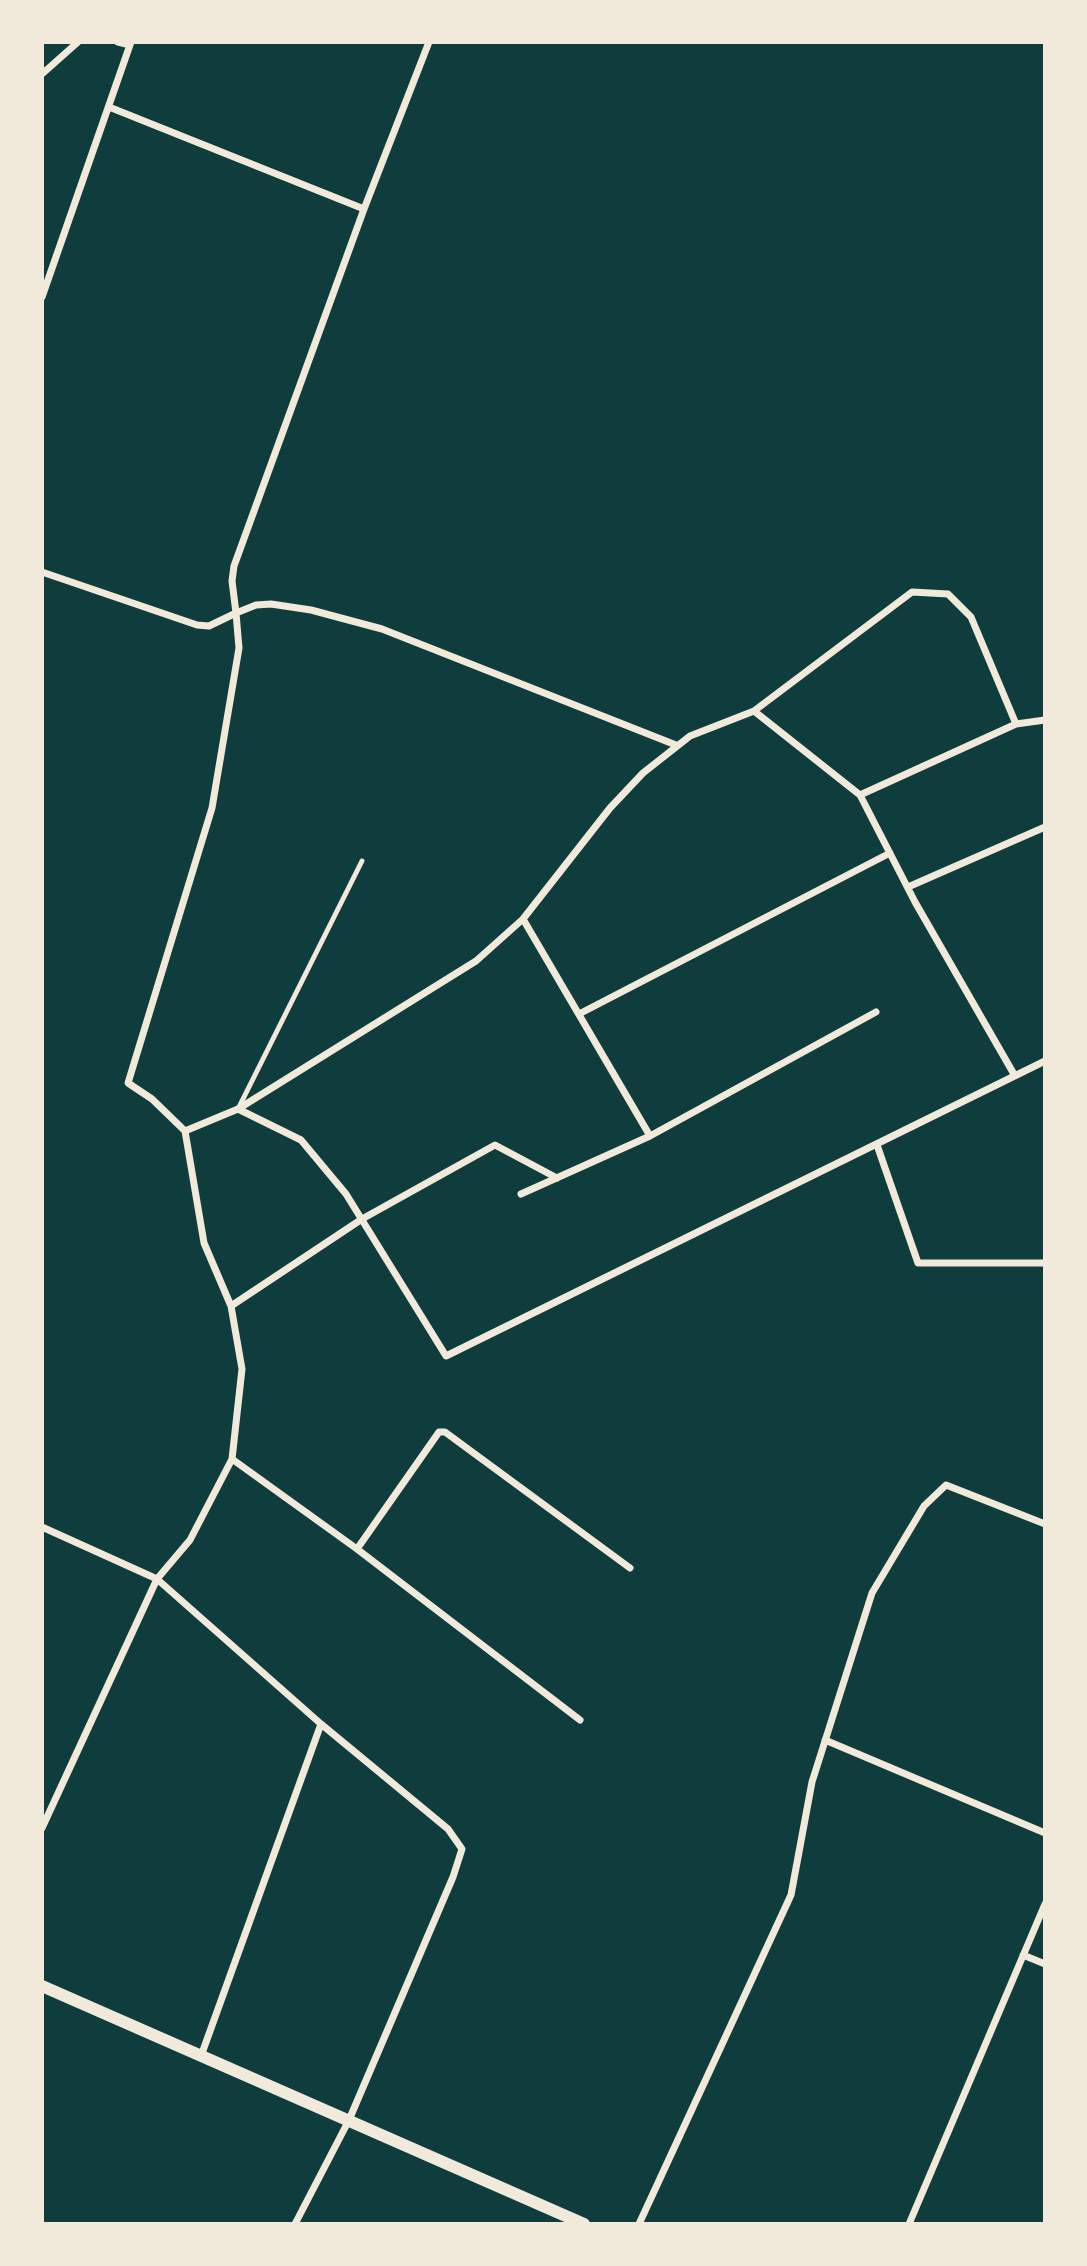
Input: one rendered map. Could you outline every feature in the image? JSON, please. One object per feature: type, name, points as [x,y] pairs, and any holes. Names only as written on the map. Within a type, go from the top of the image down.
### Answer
[{"type":"street","points":[[42,74],[78,42]]},
{"type":"street","points":[[42,296],[131,44],[118,42]]},
{"type":"street","points":[[42,1828],[157,1579],[190,1540],[232,1459],[243,1369],[231,1306],[204,1243],[185,1131],[152,1099],[128,1083],[212,808],[239,648],[233,566],[364,209],[429,42]]},
{"type":"street","points":[[109,107],[364,209]]},
{"type":"street","points":[[42,572],[197,625],[209,626],[256,605],[271,604],[311,610],[382,629],[676,745]]},
{"type":"street","points":[[185,1131],[237,1109],[476,961],[523,919],[610,808],[643,773],[676,745],[691,736],[754,711],[912,592],[948,594],[971,617],[1016,724]]},
{"type":"street","points":[[754,711],[860,795],[908,887],[1015,1076]]},
{"type":"street","points":[[860,795],[1016,724],[1045,720]]},
{"type":"street","points":[[908,887],[1045,827]]},
{"type":"street","points":[[579,1014],[890,853]]},
{"type":"street","points":[[523,919],[650,1136]]},
{"type":"street","points":[[521,1194],[650,1136],[876,1012]]},
{"type":"street","points":[[237,1109],[301,1140],[346,1194],[446,1356],[1045,1061]]},
{"type":"street","points":[[877,1144],[918,1263],[1045,1263]]},
{"type":"street","points":[[231,1306],[362,1219],[495,1145],[556,1178]]},
{"type":"street","points":[[358,1549],[439,1432],[445,1432],[630,1568]]},
{"type":"street","points":[[232,1459],[358,1549],[580,1720]]},
{"type":"street","points":[[639,2224],[791,1895],[812,1782],[872,1593],[924,1506],[946,1485],[1045,1524]]},
{"type":"street","points":[[42,1527],[157,1579],[321,1724],[448,1829],[463,1849],[349,2120],[295,2224]]},
{"type":"street","points":[[201,2056],[321,1724]]},
{"type":"street","points":[[825,1741],[1045,1833]]},
{"type":"street","points":[[909,2224],[1045,1904]]},
{"type":"street","points":[[1023,1955],[1045,1964]]},
{"type":"street","points":[[42,1986],[584,2224]]},
{"type":"lane","points":[[237,1109],[362,861]]}]
